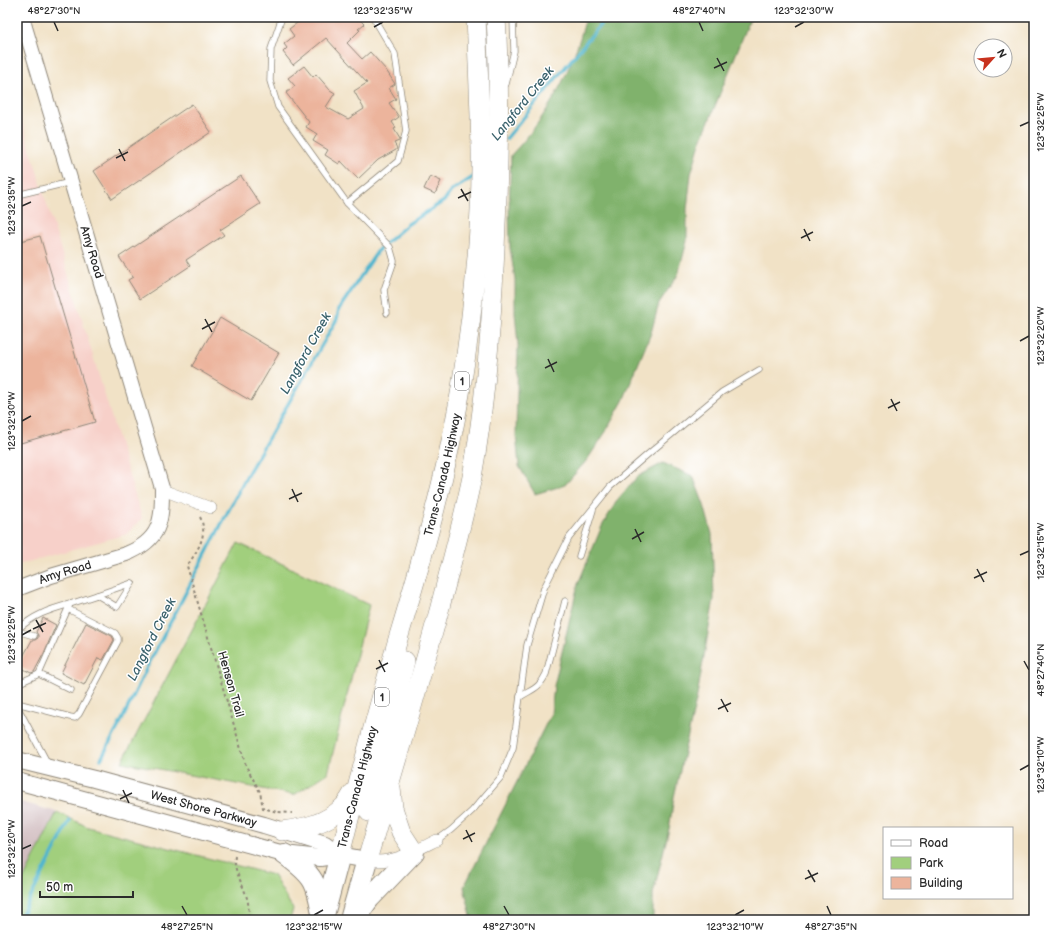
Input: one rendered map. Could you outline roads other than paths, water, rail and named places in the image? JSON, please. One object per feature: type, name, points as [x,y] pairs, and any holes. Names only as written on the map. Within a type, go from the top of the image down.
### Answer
[{"type":"highway","name":"Trans-Canada Highway","points":[[323,920],[448,455],[460,394],[471,315],[478,237],[481,152],[476,17]]},
{"type":"highway","points":[[481,152],[485,112],[485,17]]},
{"type":"highway","name":"1","points":[[350,920],[391,782],[438,613],[462,522],[472,477],[483,400],[492,306],[498,175],[499,114],[496,17]]},
{"type":"highway","points":[[367,860],[366,830],[369,812],[408,646],[410,628],[408,604]]},
{"type":"highway","points":[[354,920],[369,899],[414,852],[401,832],[393,808],[391,782]]},
{"type":"highway","points":[[282,831],[315,825],[325,820],[343,808],[357,789]]},
{"type":"highway","points":[[284,854],[303,867],[315,884],[323,920]]},
{"type":"main road","name":"West Shore Parkway","points":[[17,760],[282,831],[325,844],[340,855]]},
{"type":"main road","name":"West Shore Parkway","points":[[17,781],[284,854],[320,858],[340,855],[367,860]]},
{"type":"street","name":"Amy Road","points":[[17,589],[51,576],[136,550],[145,544],[155,533],[160,524],[162,512],[162,488],[22,17]]},
{"type":"street","points":[[162,488],[168,492],[211,508]]},
{"type":"street","points":[[367,860],[376,862],[392,861],[437,840]]},
{"type":"lane","points":[[282,17],[271,48],[270,82],[278,107],[347,203],[390,247],[394,261],[384,290],[386,313]]},
{"type":"lane","points":[[347,203],[398,161],[406,131],[395,54],[373,17]]},
{"type":"lane","points":[[499,114],[514,51],[513,17]]},
{"type":"lane","points":[[17,196],[71,182]]},
{"type":"lane","points":[[437,840],[472,812],[501,778],[513,748],[527,645],[544,588],[569,538],[615,483],[722,392],[759,370]]},
{"type":"lane","points":[[579,556],[594,507]]},
{"type":"lane","points":[[17,631],[28,621],[41,613],[69,606],[96,595],[132,583],[117,607],[96,595]]},
{"type":"lane","points":[[520,697],[536,688],[542,682],[546,674],[565,601]]},
{"type":"lane","points":[[17,684],[39,674],[69,606]]},
{"type":"lane","points":[[17,703],[75,718],[79,714],[118,641],[118,638],[115,633],[69,606]]},
{"type":"lane","points":[[17,631],[34,636]]},
{"type":"lane","points":[[39,674],[71,690]]},
{"type":"lane","points":[[17,706],[50,768]]},
{"type":"waterway","name":"Langford Creek","points":[[506,139],[600,25],[604,17]]},
{"type":"waterway","name":"Langford Creek","points":[[101,759],[247,475],[337,319],[339,309],[379,249],[408,224],[444,201],[451,191],[475,176]]},
{"type":"waterway","name":"Langford Creek","points":[[19,920],[70,820]]}]
